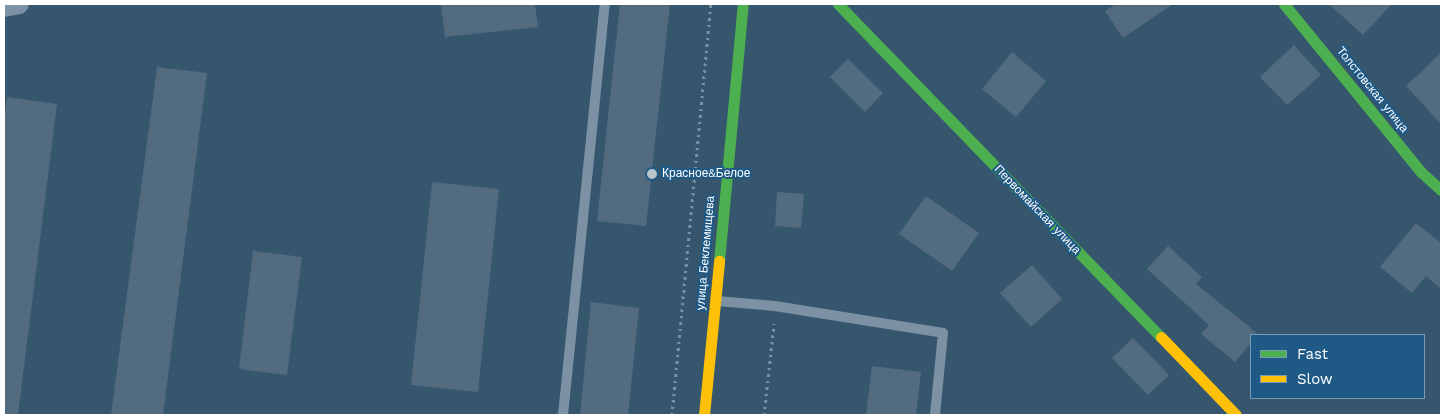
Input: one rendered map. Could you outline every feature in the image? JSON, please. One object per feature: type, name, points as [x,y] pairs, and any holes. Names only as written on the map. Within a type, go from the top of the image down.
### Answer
[{"type":"street","points":[[4,7],[19,4]]},
{"type":"street","name":"улица Беклемищева","points":[[704,415],[743,4]]},
{"type":"street","name":"Первомайская улица","points":[[838,4],[1236,415]]},
{"type":"street","name":"Толстовская улица","points":[[1284,4],[1421,172],[1441,190]]},
{"type":"lane","points":[[563,415],[605,4]]},
{"type":"lane","points":[[716,301],[775,306],[943,333],[935,415]]},
{"type":"path","points":[[672,415],[711,4]]},
{"type":"path","points":[[764,415],[775,306]]},
{"type":"building","points":[[441,4],[535,4],[538,27],[445,37]]},
{"type":"building","points":[[620,4],[670,4],[646,226],[597,221]]},
{"type":"building","points":[[1116,4],[1173,4],[1123,38],[1105,11]]},
{"type":"building","points":[[1329,4],[1392,4],[1363,35]]},
{"type":"building","points":[[1294,45],[1321,75],[1287,105],[1260,77]]},
{"type":"building","points":[[1012,52],[1046,81],[1016,117],[982,89]]},
{"type":"building","points":[[1441,53],[1441,124],[1406,86]]},
{"type":"building","points":[[848,59],[883,93],[865,112],[830,77]]},
{"type":"building","points":[[157,67],[207,73],[163,415],[111,415]]},
{"type":"building","points":[[7,97],[57,104],[18,415],[4,415],[4,119]]},
{"type":"building","points":[[432,182],[499,189],[478,392],[411,385]]},
{"type":"building","points":[[777,192],[804,194],[801,228],[775,226]]},
{"type":"building","points":[[926,196],[979,233],[952,271],[899,234]]},
{"type":"building","points":[[1416,223],[1441,243],[1441,289],[1426,276],[1412,293],[1380,267]]},
{"type":"building","points":[[1168,246],[1202,277],[1196,284],[1258,334],[1250,334],[1250,344],[1235,362],[1201,334],[1209,325],[1147,269]]},
{"type":"building","points":[[253,251],[302,257],[287,375],[239,369]]},
{"type":"building","points":[[1032,265],[1062,299],[1031,327],[1000,293]]},
{"type":"building","points":[[591,302],[639,308],[628,415],[580,415]]},
{"type":"building","points":[[1133,338],[1169,375],[1148,395],[1112,358]]},
{"type":"building","points":[[872,366],[921,372],[916,415],[866,415]]},
{"type":"traffic: fast","points":[[719,261],[743,4]]},
{"type":"traffic: fast","points":[[838,4],[1161,337]]},
{"type":"traffic: fast","points":[[1284,4],[1421,172],[1441,190]]},
{"type":"traffic: slow","points":[[704,415],[719,261]]},
{"type":"traffic: slow","points":[[1161,337],[1236,415]]},
{"type":"place","name":"Красное&Белое","points":[[652,174]]}]
